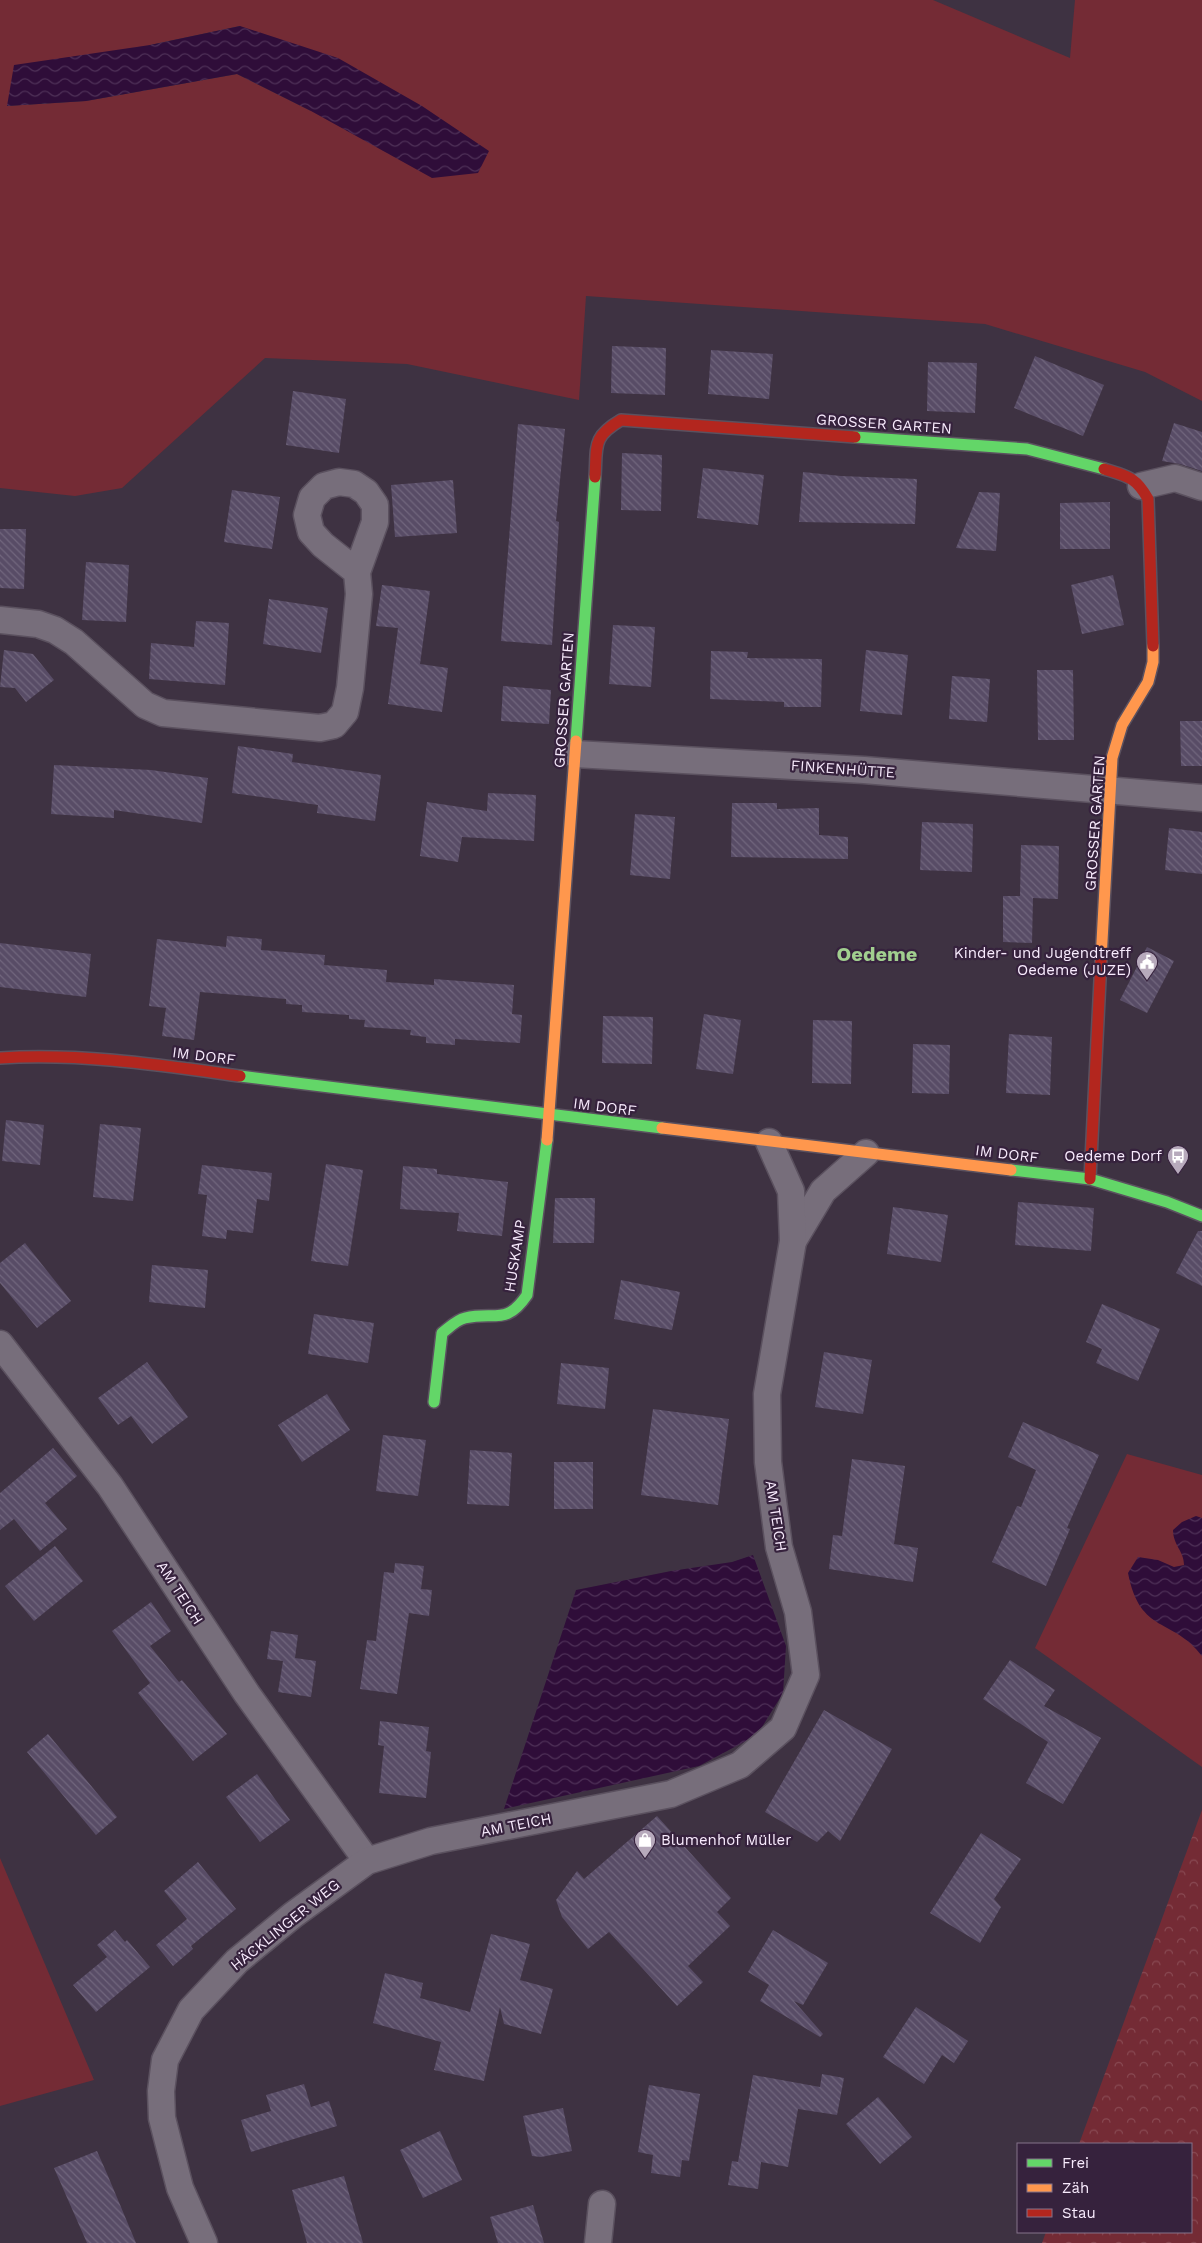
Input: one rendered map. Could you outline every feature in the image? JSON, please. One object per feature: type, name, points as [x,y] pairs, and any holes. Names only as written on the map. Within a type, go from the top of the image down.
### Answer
[{"type":"street","name":"GROSSER GARTEN","points":[[550,1115],[598,438],[607,428],[621,420],[1027,449],[1129,476],[1141,486],[1148,499],[1153,662],[1148,682],[1122,725],[1112,758],[1090,1179]]},
{"type":"street","points":[[1141,486],[1175,478],[1202,487]]},
{"type":"street","points":[[0,620],[38,624],[55,630],[74,642],[145,705],[163,713],[320,728],[334,726],[345,712],[350,688],[359,594],[357,572]]},
{"type":"street","name":"FINKENHÜTTE","points":[[576,754],[864,770],[1202,798]]},
{"type":"street","name":"IM DORF","points":[[0,1058],[45,1055],[102,1058],[769,1142],[1090,1179],[1167,1202],[1202,1216]]},
{"type":"street","name":"HUSKAMP","points":[[434,1402],[442,1333],[464,1318],[498,1319],[518,1310],[527,1295],[550,1115]]},
{"type":"street","name":"AM TEICH","points":[[0,1344],[110,1486],[246,1694],[367,1860],[431,1841],[672,1794],[740,1765],[783,1728],[806,1675],[798,1612],[779,1547],[768,1462],[767,1394],[793,1241],[791,1191],[769,1142]]},
{"type":"street","name":"AM TEICH","points":[[793,1241],[823,1191],[866,1153]]},
{"type":"street","name":"HÄCKLINGER WEG","points":[[204,2243],[180,2188],[162,2118],[161,2091],[165,2060],[191,2010],[237,1961],[292,1915],[367,1860]]},
{"type":"street","points":[[598,2243],[602,2204]]},
{"type":"green space","points":[[0,0],[933,0],[1070,58],[1075,0],[1202,0],[1202,401],[1145,372],[985,324],[586,296],[579,400],[407,364],[265,358],[122,488],[75,496],[0,488]],"holes":[[[240,26],[311,111],[237,74],[86,101],[7,106],[150,45]]]},
{"type":"green space","points":[[1127,1454],[1202,1475],[1202,1767],[1035,1648]]},
{"type":"green space","points":[[1202,1810],[1202,2243],[1042,2243],[1046,2233],[1192,2233],[1192,2143],[1079,2143]]},
{"type":"green space","points":[[0,1858],[94,2080],[0,2106]]},
{"type":"water","points":[[240,26],[338,58],[422,106],[489,151],[478,173],[432,178],[311,111],[237,74],[86,101],[7,106],[14,65],[150,45]]},
{"type":"water","points":[[1196,1516],[1202,1518],[1202,1656],[1180,1635],[1149,1616],[1133,1593],[1128,1573],[1138,1557],[1158,1560],[1174,1567],[1184,1565],[1173,1530],[1182,1522]]},
{"type":"water","points":[[753,1555],[786,1646],[783,1693],[757,1735],[699,1766],[504,1809],[576,1590],[671,1571],[732,1562]]},
{"type":"building","points":[[612,346],[666,348],[665,395],[611,393]]},
{"type":"building","points":[[711,350],[773,354],[769,399],[708,394]]},
{"type":"building","points":[[1035,356],[1104,385],[1083,436],[1014,408]]},
{"type":"building","points":[[928,362],[977,363],[975,413],[927,411]]},
{"type":"building","points":[[293,391],[346,399],[339,453],[286,445]]},
{"type":"building","points":[[1174,423],[1202,432],[1202,471],[1162,461]]},
{"type":"building","points":[[518,424],[565,429],[556,521],[559,522],[552,645],[501,641]]},
{"type":"building","points":[[622,453],[662,455],[661,511],[621,510]]},
{"type":"building","points":[[703,468],[764,475],[758,525],[697,518]]},
{"type":"building","points":[[803,472],[841,476],[917,479],[915,524],[799,522]]},
{"type":"building","points":[[453,480],[457,533],[395,537],[391,485]]},
{"type":"building","points":[[232,490],[280,497],[272,549],[224,542]]},
{"type":"building","points":[[979,492],[1000,493],[996,551],[956,548]]},
{"type":"building","points":[[1110,502],[1110,549],[1060,549],[1060,503]]},
{"type":"building","points":[[0,529],[26,529],[24,589],[0,588]]},
{"type":"building","points":[[86,562],[129,565],[126,622],[82,620]]},
{"type":"building","points":[[1113,575],[1124,625],[1082,634],[1071,585]]},
{"type":"building","points":[[382,585],[430,591],[420,664],[448,668],[442,712],[388,704],[398,628],[376,626]]},
{"type":"building","points":[[269,599],[328,608],[321,653],[263,644]]},
{"type":"building","points":[[196,621],[229,623],[225,685],[149,679],[151,643],[194,647]]},
{"type":"building","points":[[613,625],[655,627],[651,687],[609,684]]},
{"type":"building","points":[[4,650],[33,654],[54,680],[26,702],[15,688],[0,687]]},
{"type":"building","points":[[866,650],[908,655],[902,715],[860,711]]},
{"type":"building","points":[[711,651],[748,652],[747,658],[822,659],[821,707],[784,707],[784,702],[710,699]]},
{"type":"building","points":[[1037,670],[1073,670],[1074,740],[1038,740]]},
{"type":"building","points":[[952,676],[990,679],[987,722],[949,719]]},
{"type":"building","points":[[503,686],[551,690],[549,724],[501,721]]},
{"type":"building","points":[[1180,721],[1202,721],[1202,766],[1181,766]]},
{"type":"building","points":[[238,746],[293,754],[292,762],[381,775],[375,821],[317,813],[318,805],[232,793]]},
{"type":"building","points":[[54,765],[151,770],[208,778],[202,823],[114,810],[114,818],[51,814]]},
{"type":"building","points":[[488,793],[536,795],[534,841],[462,837],[458,862],[420,856],[427,802],[487,811]]},
{"type":"building","points":[[732,803],[777,803],[777,809],[819,808],[819,835],[848,837],[848,859],[731,857]]},
{"type":"building","points":[[635,814],[675,817],[670,879],[630,875]]},
{"type":"building","points":[[922,822],[973,824],[972,872],[920,870]]},
{"type":"building","points":[[1169,828],[1202,832],[1202,874],[1165,870]]},
{"type":"building","points":[[1021,845],[1059,846],[1058,899],[1033,898],[1032,943],[1003,942],[1003,896],[1020,896]]},
{"type":"building","points":[[227,936],[262,939],[261,950],[325,955],[324,965],[387,970],[386,982],[434,985],[434,979],[514,985],[512,1014],[522,1015],[520,1043],[455,1039],[455,1045],[426,1043],[426,1037],[410,1035],[411,1030],[364,1027],[365,1020],[349,1019],[349,1015],[302,1012],[302,1005],[286,1004],[286,999],[200,992],[194,1040],[162,1036],[166,1008],[149,1006],[157,939],[226,947]]},
{"type":"building","points":[[0,943],[91,954],[86,997],[0,987]]},
{"type":"building","name":"Kinder- und Jugendtreff Oedeme (JUZE)","points":[[1147,947],[1174,961],[1147,1013],[1120,1000]]},
{"type":"building","points":[[704,1014],[741,1020],[733,1074],[696,1069]]},
{"type":"building","points":[[603,1016],[653,1017],[652,1064],[602,1063]]},
{"type":"building","points":[[813,1020],[852,1021],[851,1084],[812,1083]]},
{"type":"building","points":[[1009,1034],[1052,1037],[1050,1095],[1006,1093]]},
{"type":"building","points":[[913,1044],[950,1045],[949,1094],[912,1093]]},
{"type":"building","points":[[6,1120],[44,1125],[40,1165],[2,1161]]},
{"type":"building","points":[[100,1124],[141,1128],[133,1201],[93,1197]]},
{"type":"building","points":[[326,1164],[363,1170],[348,1266],[311,1261]]},
{"type":"building","points":[[202,1165],[272,1173],[269,1201],[257,1199],[253,1233],[227,1230],[226,1239],[202,1236],[207,1195],[198,1194]]},
{"type":"building","points":[[403,1166],[437,1169],[437,1174],[508,1182],[502,1236],[457,1231],[459,1213],[400,1209]]},
{"type":"building","points":[[555,1198],[595,1198],[594,1243],[553,1243]]},
{"type":"building","points":[[1018,1202],[1094,1208],[1091,1251],[1015,1245]]},
{"type":"building","points":[[893,1207],[948,1215],[941,1262],[887,1254]]},
{"type":"building","points":[[1198,1231],[1202,1231],[1202,1286],[1176,1273]]},
{"type":"building","points":[[25,1243],[71,1301],[37,1328],[0,1283],[0,1263]]},
{"type":"building","points":[[152,1265],[208,1270],[205,1308],[149,1302]]},
{"type":"building","points":[[621,1280],[680,1292],[672,1330],[614,1319]]},
{"type":"building","points":[[1102,1304],[1160,1329],[1138,1381],[1096,1363],[1102,1349],[1086,1342]]},
{"type":"building","points":[[314,1314],[374,1323],[368,1363],[308,1354]]},
{"type":"building","points":[[824,1352],[872,1360],[863,1414],[815,1407]]},
{"type":"building","points":[[147,1362],[188,1417],[152,1444],[131,1416],[118,1425],[98,1398]]},
{"type":"building","points":[[561,1363],[609,1368],[605,1409],[557,1404]]},
{"type":"building","points":[[327,1394],[350,1430],[302,1462],[278,1425]]},
{"type":"building","points":[[653,1409],[729,1419],[718,1505],[641,1495]]},
{"type":"building","points":[[1023,1422],[1099,1455],[1067,1528],[1070,1529],[1046,1586],[992,1562],[1017,1506],[1021,1507],[1036,1470],[1008,1457]]},
{"type":"building","points":[[383,1435],[426,1440],[418,1496],[376,1491]]},
{"type":"building","points":[[53,1448],[77,1476],[45,1503],[67,1529],[40,1551],[14,1519],[0,1530],[0,1493]]},
{"type":"building","points":[[470,1450],[512,1453],[509,1506],[467,1504]]},
{"type":"building","points":[[852,1459],[905,1466],[894,1544],[918,1548],[913,1582],[829,1569],[833,1535],[842,1536]]},
{"type":"building","points":[[554,1462],[593,1462],[593,1509],[554,1509]]},
{"type":"building","points":[[55,1546],[83,1581],[34,1621],[5,1586]]},
{"type":"building","points":[[395,1563],[424,1566],[421,1589],[432,1590],[429,1616],[409,1613],[397,1694],[360,1689],[367,1640],[376,1641],[384,1572],[394,1573]]},
{"type":"building","points":[[151,1602],[171,1631],[150,1646],[179,1682],[182,1680],[227,1734],[193,1761],[138,1693],[150,1683],[112,1631]]},
{"type":"building","points":[[271,1631],[298,1635],[295,1658],[316,1661],[311,1697],[278,1692],[283,1661],[267,1659]]},
{"type":"building","points":[[1010,1660],[1055,1690],[1044,1706],[1101,1738],[1063,1804],[1026,1783],[1048,1742],[983,1699]]},
{"type":"building","points":[[824,1710],[892,1749],[840,1841],[828,1831],[817,1842],[765,1812]]},
{"type":"building","points":[[380,1721],[429,1727],[426,1751],[431,1752],[426,1798],[379,1793],[384,1746],[378,1745]]},
{"type":"building","points":[[48,1734],[117,1817],[96,1835],[27,1752]]},
{"type":"building","points":[[257,1774],[290,1820],[260,1842],[226,1797]]},
{"type":"building","points":[[657,1816],[731,1898],[717,1912],[730,1926],[688,1966],[703,1982],[677,2006],[609,1932],[588,1949],[562,1917],[556,1900],[577,1871],[584,1879]]},
{"type":"building","points":[[981,1833],[1021,1859],[994,1899],[1001,1907],[980,1943],[930,1913]]},
{"type":"building","points":[[198,1862],[236,1909],[191,1946],[193,1949],[173,1966],[156,1945],[187,1919],[164,1891]]},
{"type":"building","points":[[115,1930],[125,1942],[127,1940],[150,1967],[96,2012],[73,1985],[107,1957],[97,1945]]},
{"type":"building","points":[[773,1930],[828,1963],[803,2005],[794,2001],[823,2034],[820,2037],[760,2001],[769,1985],[748,1972]]},
{"type":"building","points":[[491,1934],[530,1944],[520,1980],[553,1989],[541,2034],[504,2024],[500,2007],[484,2081],[434,2070],[441,2042],[373,2023],[385,1973],[423,1983],[420,1998],[470,2012]]},
{"type":"building","points":[[916,2007],[968,2041],[954,2063],[942,2055],[924,2084],[883,2057]]},
{"type":"building","points":[[822,2074],[844,2078],[837,2115],[798,2109],[788,2167],[761,2162],[758,2189],[728,2185],[732,2161],[738,2162],[753,2075],[820,2087]]},
{"type":"building","points":[[304,2084],[311,2107],[329,2101],[337,2126],[251,2152],[241,2120],[271,2111],[266,2095]]},
{"type":"building","points":[[649,2085],[700,2094],[689,2161],[682,2160],[680,2177],[651,2173],[653,2155],[638,2152]]},
{"type":"building","points":[[878,2097],[912,2137],[880,2164],[846,2124]]},
{"type":"building","points":[[563,2108],[572,2151],[541,2157],[532,2156],[523,2116]]},
{"type":"building","points":[[440,2131],[462,2180],[423,2198],[400,2150]]},
{"type":"building","points":[[97,2151],[136,2243],[87,2243],[54,2168]]},
{"type":"building","points":[[344,2176],[363,2243],[307,2243],[292,2190]]},
{"type":"building","points":[[533,2205],[544,2243],[498,2243],[490,2217]]},
{"type":"traffic: fast","points":[[855,437],[1027,449],[1104,469]]},
{"type":"traffic: fast","points":[[576,741],[595,477]]},
{"type":"traffic: fast","points":[[240,1076],[662,1128]]},
{"type":"traffic: fast","points":[[434,1402],[442,1333],[456,1322],[465,1318],[506,1314],[513,1311],[527,1295],[547,1140]]},
{"type":"traffic: fast","points":[[1011,1170],[1090,1179],[1167,1202],[1202,1216]]},
{"type":"traffic: slow","points":[[1101,960],[1112,758],[1122,725],[1148,682],[1153,662],[1153,646]]},
{"type":"traffic: slow","points":[[547,1140],[576,741]]},
{"type":"traffic: slow","points":[[662,1128],[1011,1170]]},
{"type":"traffic: jam","points":[[595,477],[598,443],[605,432],[621,420],[855,437]]},
{"type":"traffic: jam","points":[[1104,469],[1130,478],[1139,486],[1148,499],[1153,646]]},
{"type":"traffic: jam","points":[[1090,1179],[1101,960]]},
{"type":"traffic: jam","points":[[0,1058],[60,1057],[120,1061],[240,1076]]},
{"type":"place","name":"Kinder- und Jugendtreff Oedeme (JUZE)","points":[[1147,981]]},
{"type":"place","name":"Oedeme Dorf","points":[[1178,1175]]},
{"type":"place","name":"Blumenhof Müller","points":[[645,1859]]},
{"type":"district","name":"Oedeme","points":[[877,954]]}]
